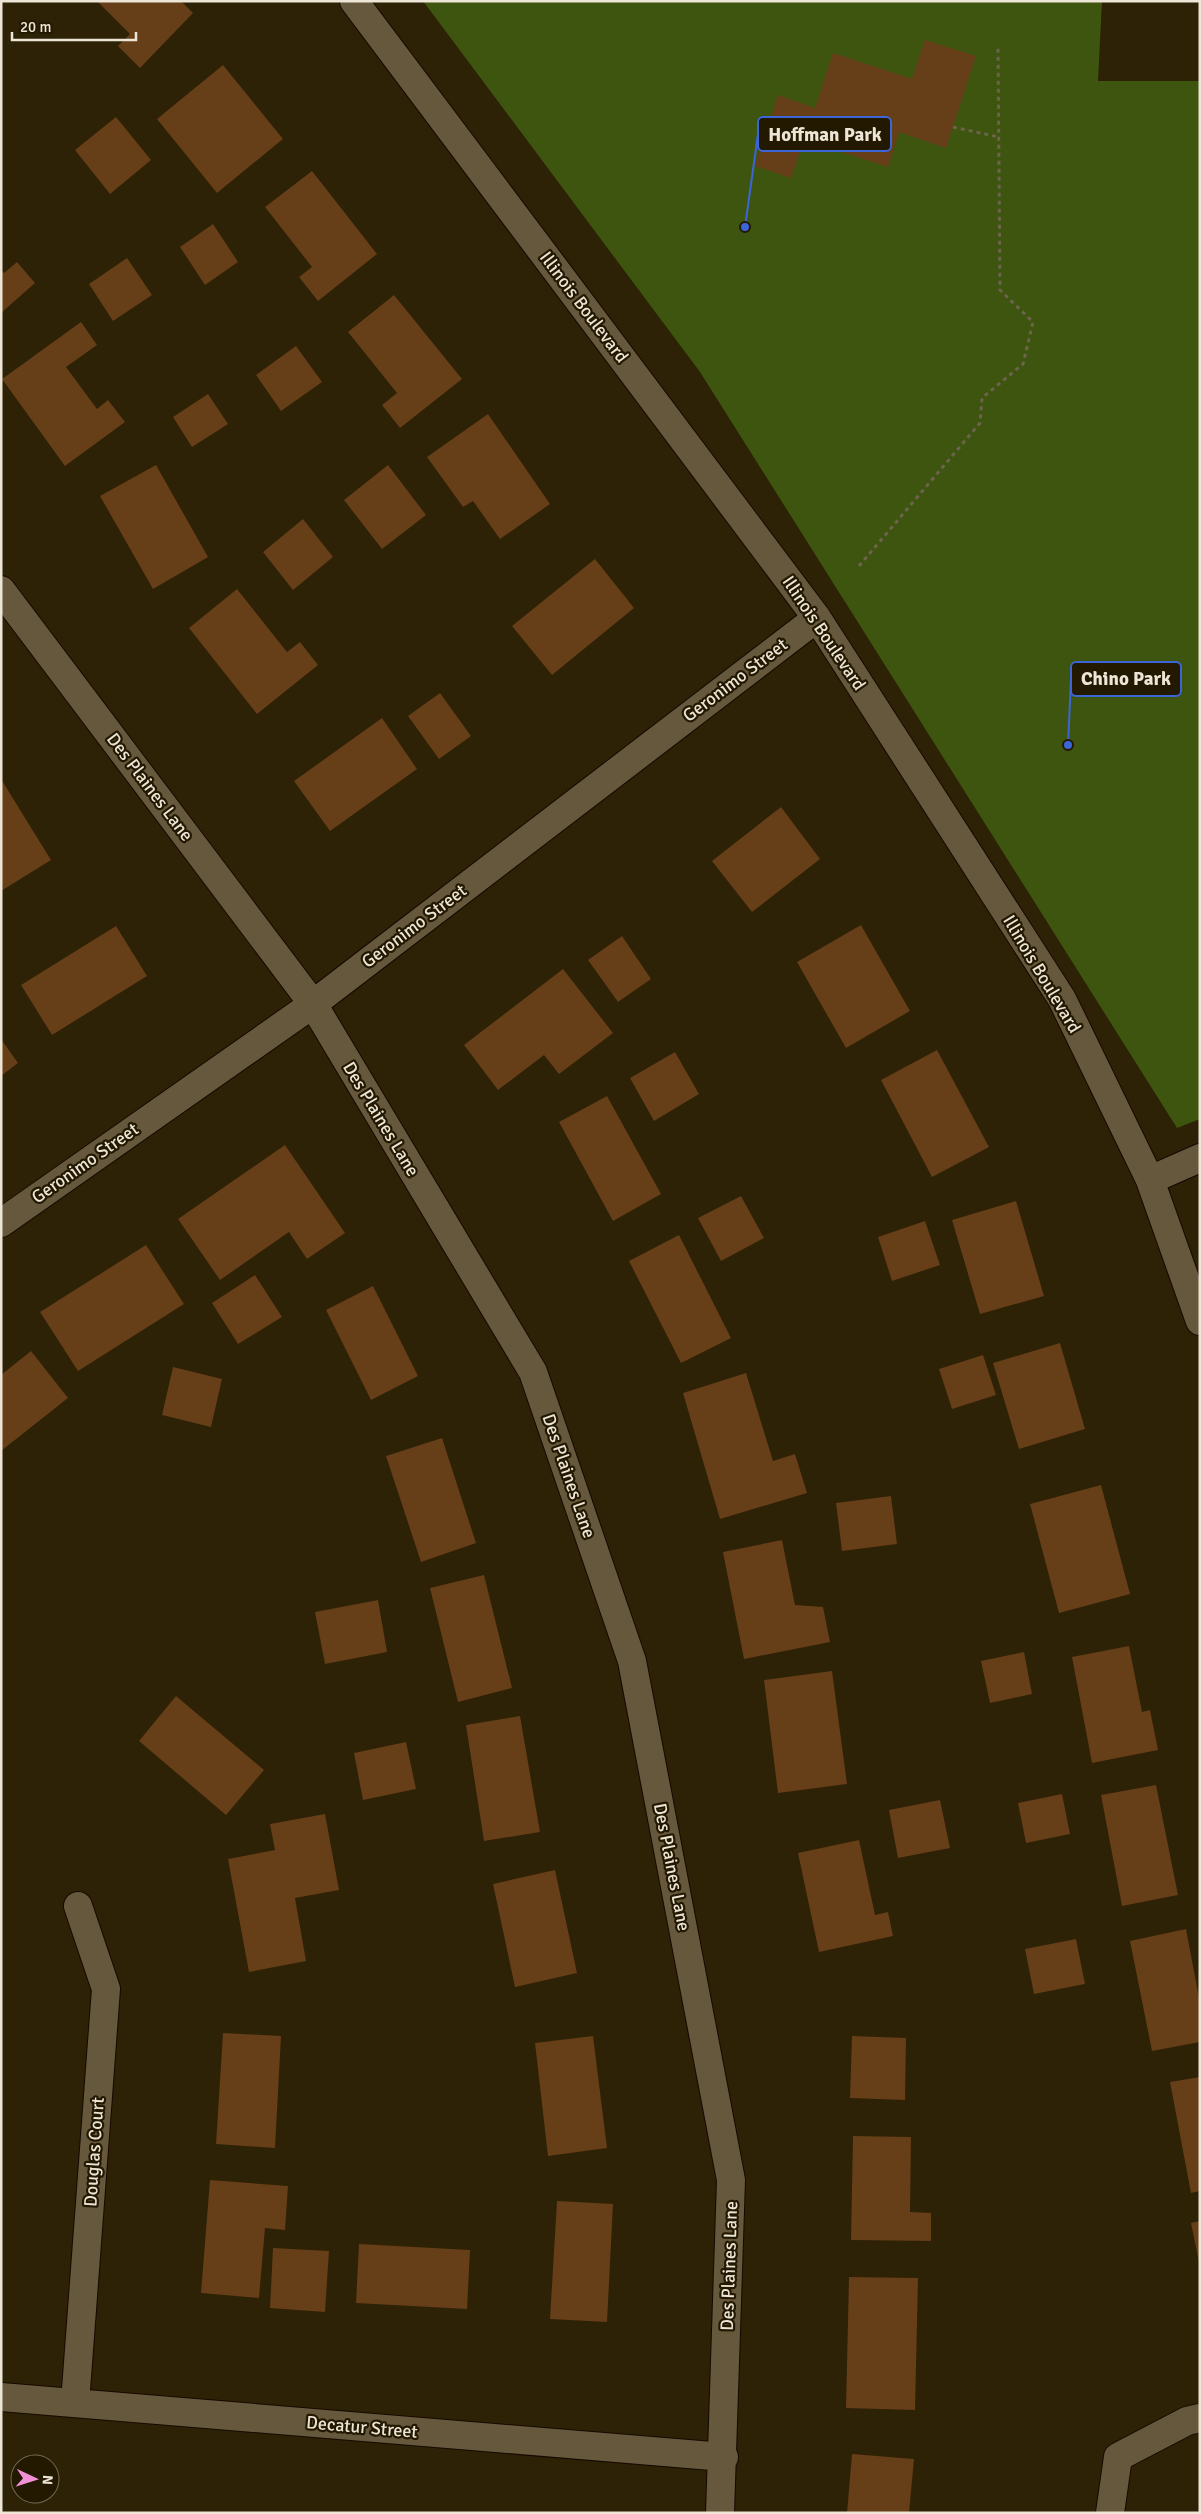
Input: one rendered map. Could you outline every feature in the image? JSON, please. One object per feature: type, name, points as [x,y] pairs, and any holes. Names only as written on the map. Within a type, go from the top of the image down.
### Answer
[{"type":"street","name":"Illinois Boulevard","points":[[354,1],[817,618],[1062,999],[1150,1180],[1200,1322]]},
{"type":"street","name":"Des Plaines Lane","points":[[1,590],[312,1004],[533,1372],[632,1661],[731,2180],[724,2458],[720,2513]]},
{"type":"street","name":"Geronimo Street","points":[[1,1223],[312,1004],[817,618]]},
{"type":"street","points":[[1150,1180],[1200,1158]]},
{"type":"street","name":"Douglas Court","points":[[75,2403],[106,1989],[78,1906]]},
{"type":"street","name":"Decatur Street","points":[[1,2397],[724,2458]]},
{"type":"street","points":[[1110,2513],[1118,2457],[1187,2421],[1200,2418]]},
{"type":"path","points":[[859,566],[980,423],[982,398],[1022,364],[1033,322],[1000,290],[998,47]]},
{"type":"path","points":[[953,128],[999,137]]},
{"type":"green space","points":[[423,1],[1102,1],[1098,81],[1200,81],[1200,1119],[1177,1128],[700,372]]},
{"type":"building","points":[[97,1],[181,1],[193,13],[140,68],[118,46],[130,34]]},
{"type":"building","points":[[925,40],[976,56],[946,148],[899,132],[888,167],[804,140],[791,178],[755,166],[778,95],[815,108],[833,53],[912,79]]},
{"type":"building","points":[[223,65],[283,139],[217,193],[157,119]]},
{"type":"building","points":[[116,117],[151,160],[110,194],[75,150]]},
{"type":"building","points":[[312,171],[377,254],[318,301],[299,277],[312,267],[265,207]]},
{"type":"building","points":[[213,224],[238,262],[205,285],[180,247]]},
{"type":"building","points":[[127,258],[152,295],[113,321],[89,284]]},
{"type":"building","points":[[17,262],[35,283],[1,313],[1,270],[4,273]]},
{"type":"building","points":[[394,295],[462,379],[400,428],[382,405],[397,393],[348,332]]},
{"type":"building","points":[[81,322],[97,345],[66,367],[97,409],[108,400],[125,422],[65,466],[2,379]]},
{"type":"building","points":[[296,346],[322,382],[281,411],[256,375]]},
{"type":"building","points":[[208,394],[228,424],[192,447],[173,417]]},
{"type":"building","points":[[488,414],[550,504],[500,539],[473,501],[463,507],[427,457]]},
{"type":"building","points":[[156,465],[208,557],[153,589],[100,496]]},
{"type":"building","points":[[388,465],[426,515],[382,549],[344,500]]},
{"type":"building","points":[[303,519],[333,557],[293,590],[263,552]]},
{"type":"building","points":[[595,559],[634,608],[552,675],[512,626]]},
{"type":"building","points":[[237,589],[287,652],[300,642],[318,665],[257,714],[189,628]]},
{"type":"building","points":[[440,693],[471,736],[439,759],[408,716]]},
{"type":"building","points":[[382,718],[417,769],[330,831],[294,781]]},
{"type":"building","points":[[1,779],[51,860],[1,891]]},
{"type":"building","points":[[781,807],[820,859],[752,912],[712,861]]},
{"type":"building","points":[[861,925],[910,1011],[846,1048],[797,962]]},
{"type":"building","points":[[116,926],[147,976],[52,1035],[21,985]]},
{"type":"building","points":[[622,936],[651,979],[618,1002],[588,960]]},
{"type":"building","points":[[563,969],[613,1033],[559,1074],[544,1055],[498,1090],[464,1045]]},
{"type":"building","points":[[1,1039],[18,1063],[1,1076]]},
{"type":"building","points":[[937,1050],[989,1147],[932,1177],[881,1080]]},
{"type":"building","points":[[675,1052],[699,1094],[654,1121],[630,1078]]},
{"type":"building","points":[[607,1096],[661,1194],[613,1221],[559,1122]]},
{"type":"building","points":[[285,1145],[345,1233],[307,1259],[289,1232],[220,1280],[178,1219]]},
{"type":"building","points":[[741,1196],[764,1238],[721,1261],[698,1218]]},
{"type":"building","points":[[1016,1201],[1044,1296],[980,1314],[952,1220]]},
{"type":"building","points":[[925,1221],[940,1265],[892,1281],[878,1237]]},
{"type":"building","points":[[679,1235],[731,1338],[681,1363],[629,1261]]},
{"type":"building","points":[[146,1245],[184,1304],[78,1371],[40,1312]]},
{"type":"building","points":[[255,1275],[282,1317],[238,1344],[212,1303]]},
{"type":"building","points":[[373,1286],[418,1376],[371,1400],[326,1310]]},
{"type":"building","points":[[1060,1343],[1085,1429],[1019,1449],[993,1363]]},
{"type":"building","points":[[31,1351],[68,1398],[1,1451],[1,1375]]},
{"type":"building","points":[[983,1355],[996,1395],[952,1409],[939,1369]]},
{"type":"building","points":[[173,1367],[222,1379],[211,1427],[162,1415]]},
{"type":"building","points":[[746,1373],[773,1461],[795,1454],[807,1493],[720,1519],[683,1393]]},
{"type":"building","points":[[442,1438],[476,1543],[421,1562],[386,1456]]},
{"type":"building","points":[[1101,1485],[1130,1594],[1059,1613],[1030,1504]]},
{"type":"building","points":[[891,1496],[897,1544],[842,1551],[836,1503]]},
{"type":"building","points":[[782,1540],[795,1605],[823,1607],[830,1642],[744,1659],[723,1552]]},
{"type":"building","points":[[484,1575],[512,1688],[458,1702],[430,1588]]},
{"type":"building","points":[[378,1600],[387,1652],[325,1664],[315,1612]]},
{"type":"building","points":[[1129,1646],[1142,1712],[1150,1710],[1158,1750],[1092,1763],[1072,1657]]},
{"type":"building","points":[[1024,1652],[1032,1694],[990,1703],[981,1661]]},
{"type":"building","points":[[832,1671],[847,1784],[778,1793],[764,1680]]},
{"type":"building","points":[[176,1696],[264,1770],[226,1815],[139,1741]]},
{"type":"building","points":[[520,1716],[540,1832],[484,1841],[466,1725]]},
{"type":"building","points":[[406,1742],[416,1789],[363,1800],[354,1753]]},
{"type":"building","points":[[1156,1785],[1178,1895],[1122,1906],[1101,1795]]},
{"type":"building","points":[[1062,1794],[1070,1834],[1026,1843],[1018,1803]]},
{"type":"building","points":[[940,1800],[950,1848],[898,1858],[889,1810]]},
{"type":"building","points":[[325,1814],[339,1890],[295,1898],[306,1961],[249,1972],[228,1859],[275,1850],[270,1824]]},
{"type":"building","points":[[859,1840],[875,1915],[888,1912],[893,1936],[819,1952],[798,1853]]},
{"type":"building","points":[[555,1870],[577,1973],[515,1987],[493,1884]]},
{"type":"building","points":[[1186,1929],[1200,2003],[1200,2042],[1152,2051],[1130,1941]]},
{"type":"building","points":[[1076,1939],[1085,1984],[1034,1994],[1025,1949]]},
{"type":"building","points":[[223,2033],[281,2036],[275,2148],[216,2144]]},
{"type":"building","points":[[593,2036],[607,2148],[548,2156],[535,2043]]},
{"type":"building","points":[[852,2036],[906,2038],[905,2100],[850,2098]]},
{"type":"building","points":[[1200,2077],[1200,2191],[1191,2193],[1170,2082]]},
{"type":"building","points":[[853,2136],[911,2137],[910,2212],[931,2213],[931,2241],[851,2240]]},
{"type":"building","points":[[210,2180],[288,2186],[285,2230],[265,2228],[259,2298],[201,2293]]},
{"type":"building","points":[[557,2201],[613,2204],[607,2322],[550,2319]]},
{"type":"building","points":[[1200,2221],[1200,2262],[1199,2262],[1191,2223]]},
{"type":"building","points":[[359,2244],[470,2250],[467,2309],[356,2303]]},
{"type":"building","points":[[273,2248],[329,2251],[325,2312],[270,2308]]},
{"type":"building","points":[[849,2277],[918,2278],[915,2410],[846,2408]]},
{"type":"building","points":[[852,2454],[914,2459],[909,2513],[847,2513]]},
{"type":"place","name":"Hoffman Park","points":[[745,227]]},
{"type":"place","name":"Chino Park","points":[[1068,745]]}]
